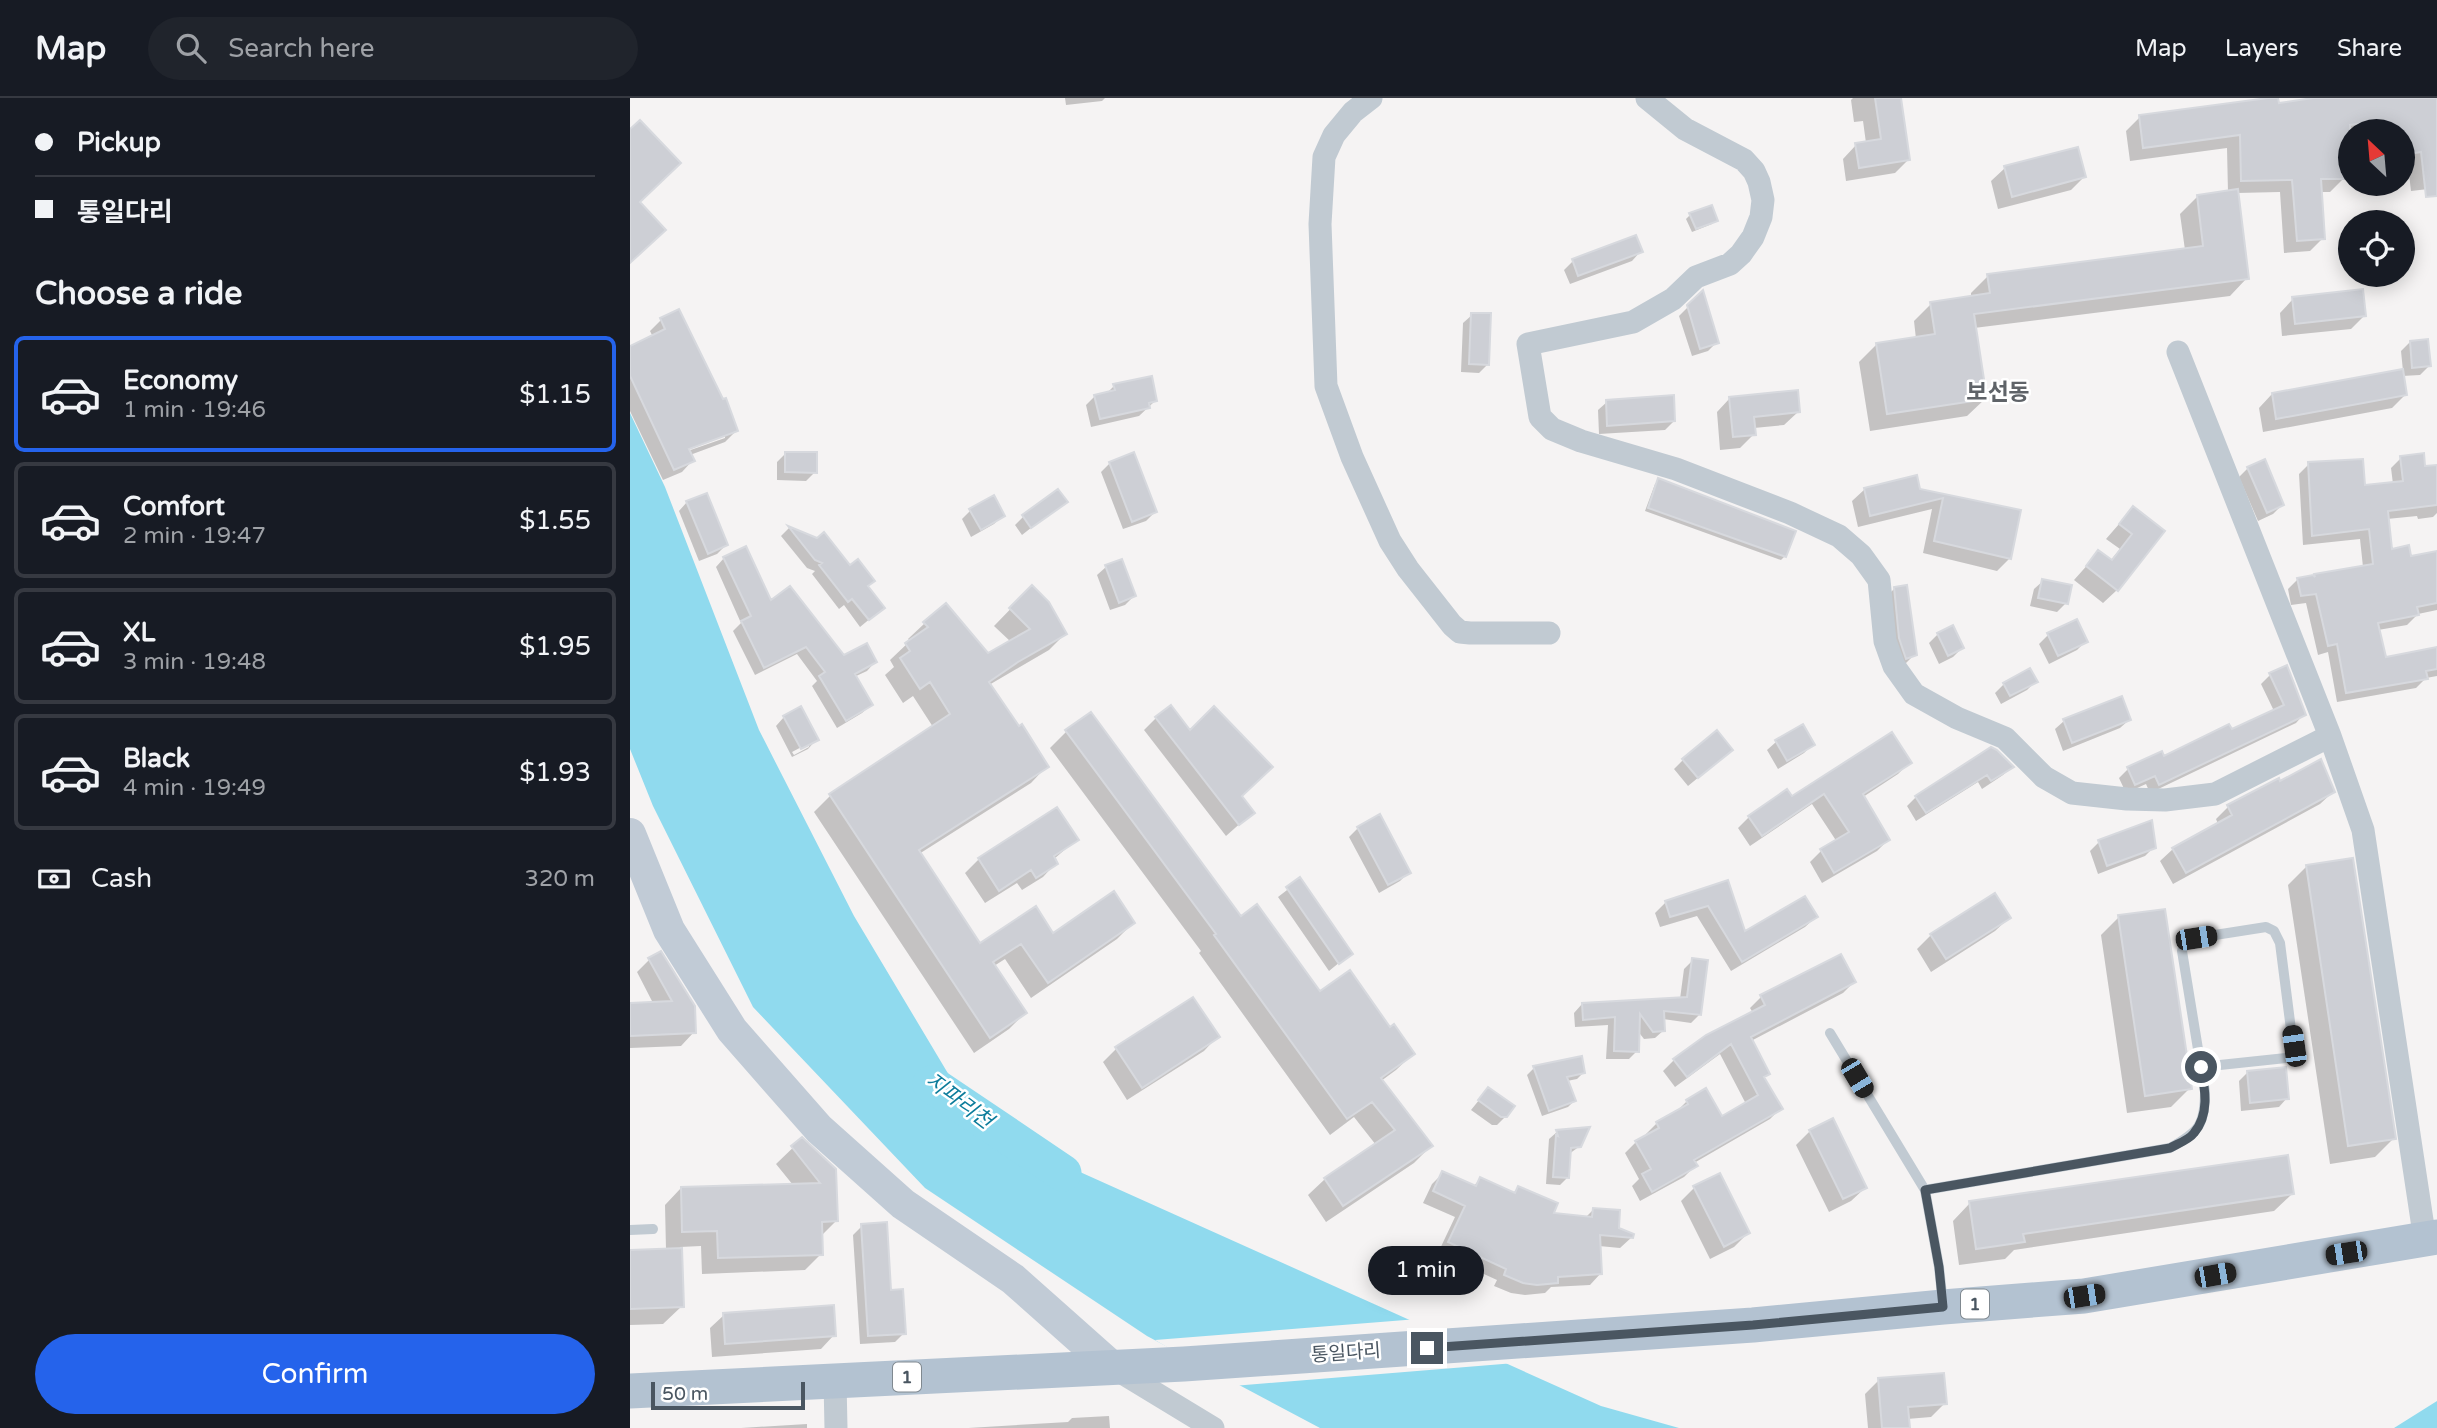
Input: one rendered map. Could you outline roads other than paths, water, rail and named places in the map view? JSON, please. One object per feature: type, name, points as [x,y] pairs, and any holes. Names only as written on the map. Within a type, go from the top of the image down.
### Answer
[{"type":"main road","name":"1","points":[[1943,1307],[2084,1296],[2431,1238]]},
{"type":"main road","name":"통일다리","points":[[1112,1367],[1509,1343],[1753,1325],[1943,1307]]},
{"type":"main road","name":"1","points":[[630,1391],[1112,1367]]},
{"type":"street","points":[[1371,98],[1353,113],[1334,135],[1324,157],[1320,224],[1326,386],[1352,457],[1390,541],[1408,569],[1452,625],[1460,632],[1470,633],[1549,633]]},
{"type":"street","points":[[1647,98],[1685,129],[1744,160],[1759,182],[1763,200],[1761,217],[1753,237],[1730,264],[1696,277],[1658,310],[1633,322],[1528,344],[1540,417],[1552,429],[1581,441],[1688,474],[1790,513],[1839,536],[1861,555],[1879,580],[1885,641],[1894,666],[1913,694],[1957,718],[2005,738],[2044,777],[2072,793],[2165,800],[2215,794],[2330,736]]},
{"type":"street","points":[[2178,352],[2330,736],[2363,831],[2431,1238]]},
{"type":"street","points":[[630,834],[669,930],[725,1019],[819,1129],[903,1204],[1013,1279],[1112,1367],[1213,1428]]},
{"type":"street","points":[[835,1381],[836,1428]]},
{"type":"lane","points":[[1925,1190],[2170,1148],[2194,1135],[2205,1112],[2205,1092],[2182,951],[2184,944],[2196,938],[2266,927],[2274,931],[2280,943],[2294,1053],[2286,1058],[2201,1067]]},
{"type":"lane","points":[[1830,1033],[1925,1190],[1939,1267],[1943,1307]]},
{"type":"lane","points":[[630,1230],[653,1229]]},
{"type":"water","points":[[630,413],[665,487],[759,730],[854,916],[980,1127],[1601,1406],[1679,1428],[1320,1428],[1147,1336],[925,1188],[753,1007],[653,806],[630,749]]},
{"type":"water","points":[[2437,1401],[2437,1428],[2394,1428]]},
{"type":"waterway","name":"지파리천","points":[[931,1084],[1063,1173]]},
{"type":"district","name":"보선동","points":[[1998,393]]}]
